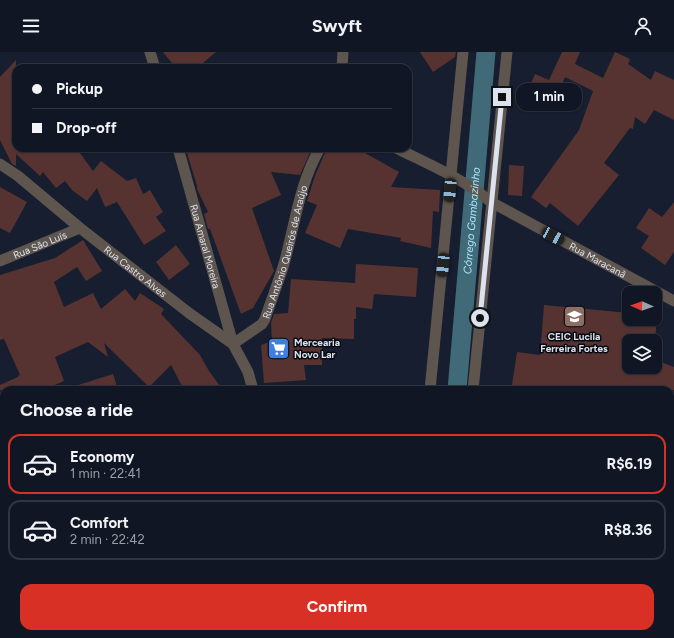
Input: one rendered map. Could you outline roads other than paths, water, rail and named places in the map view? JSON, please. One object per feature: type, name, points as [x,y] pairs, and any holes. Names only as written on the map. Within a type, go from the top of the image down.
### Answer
[{"type":"street","points":[[150,52],[154,64]]},
{"type":"street","points":[[342,64],[343,52]]},
{"type":"street","points":[[430,386],[463,52]]},
{"type":"street","points":[[473,386],[486,198],[507,52]]},
{"type":"street","name":"Rua Amaral Moreira","points":[[179,152],[233,344]]},
{"type":"street","name":"Rua Antônio Queirós de Araújo","points":[[233,344],[262,324],[265,319],[284,264],[299,202],[309,171],[318,152]]},
{"type":"street","name":"Rua Maracanã","points":[[404,152],[452,177],[486,198],[674,301]]},
{"type":"street","name":"Rua Castro Alves","points":[[0,164],[18,176],[80,228],[189,313],[233,344],[248,372],[252,386]]},
{"type":"street","name":"Rua São Luís","points":[[0,261],[80,228]]},
{"type":"waterway","name":"Córrego Gambazinho","points":[[457,386],[486,52]]},
{"type":"place","name":"CEIC Lucila Ferreira Fortes","points":[[574,316]]},
{"type":"place","name":"Mercearia Novo Lar","points":[[279,348]]}]
